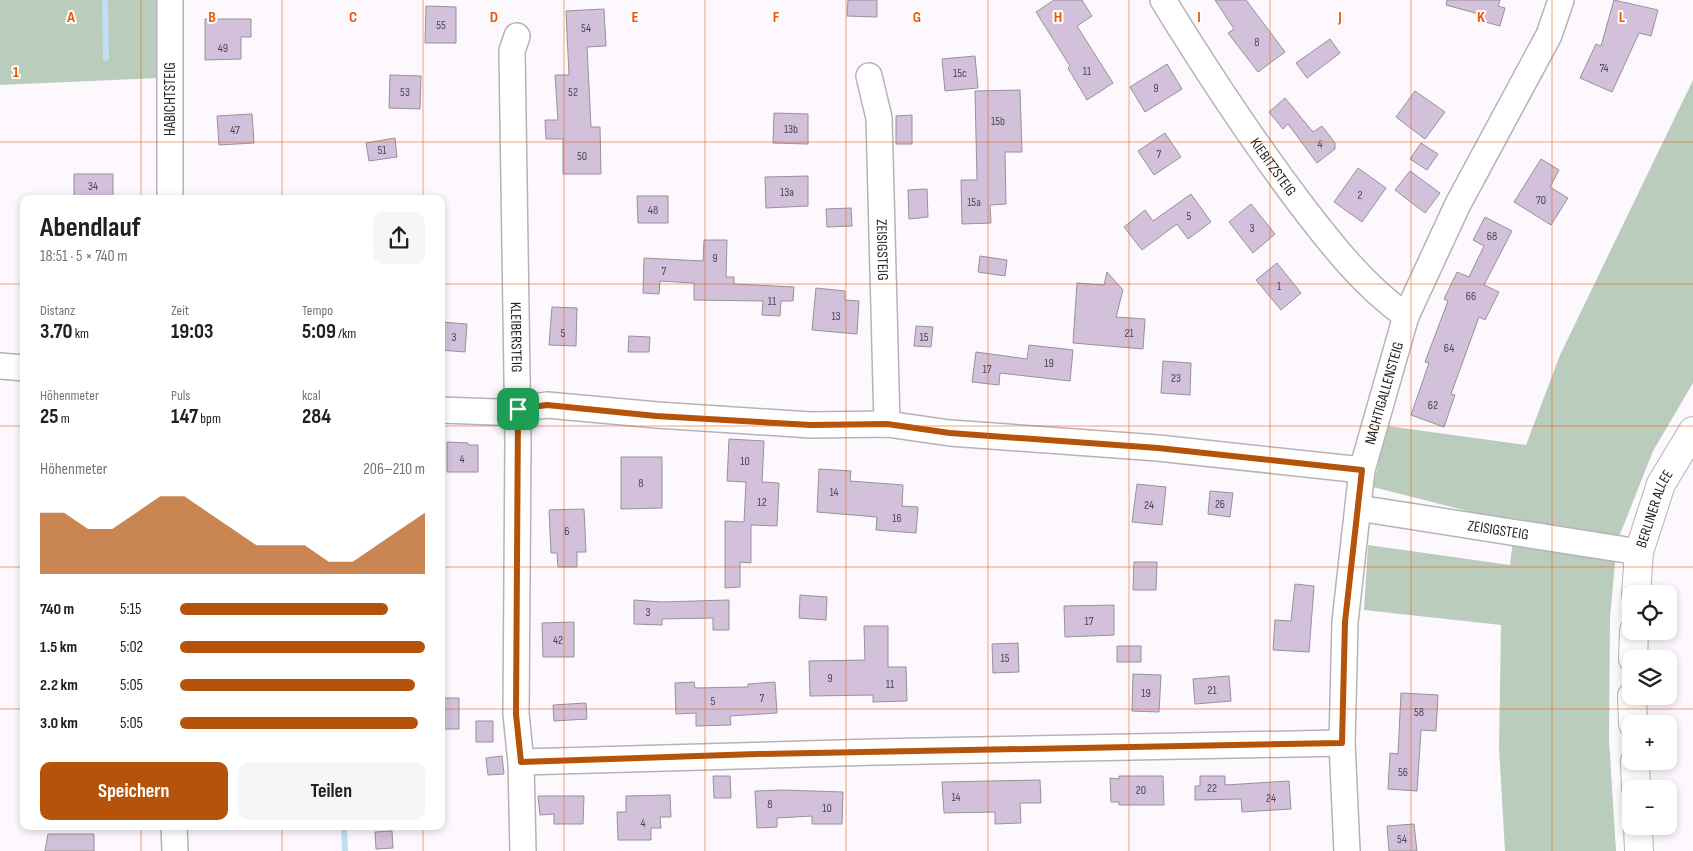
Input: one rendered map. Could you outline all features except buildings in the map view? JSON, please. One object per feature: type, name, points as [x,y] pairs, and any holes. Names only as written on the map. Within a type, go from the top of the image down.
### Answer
[{"type":"main road","name":"BERLINER ALLEE","points":[[1637,585],[1639,552],[1661,484],[1693,431]]},
{"type":"main road","points":[[1638,835],[1639,851]]},
{"type":"street","name":"HABICHTSTEIG","points":[[170,0],[170,195]]},
{"type":"street","name":"KIEBITZSTEIG","points":[[1163,0],[1253,142],[1312,219],[1381,298],[1406,316]]},
{"type":"street","name":"NACHTIGALLENSTEIG","points":[[1347,851],[1342,743],[1345,622],[1362,470],[1406,316],[1458,204],[1549,35],[1560,0]]},
{"type":"street","name":"KLEIBERSTEIG","points":[[517,36],[512,52],[518,409],[516,714],[521,762],[523,851]]},
{"type":"street","name":"ZEISIGSTEIG","points":[[869,76],[879,118],[887,424]]},
{"type":"street","points":[[0,366],[20,368]]},
{"type":"street","points":[[445,410],[496,412],[547,405],[656,416],[811,425],[887,424],[950,433],[1158,448],[1362,470]]},
{"type":"street","name":"ZEISIGSTEIG","points":[[1358,508],[1639,552]]},
{"type":"street","points":[[521,762],[757,754],[1342,743]]},
{"type":"street","points":[[174,830],[175,851]]},
{"type":"green space","points":[[0,0],[158,0],[159,78],[0,85]]},
{"type":"green space","points":[[1693,80],[1693,383],[1653,451],[1617,542],[1610,617],[1609,739],[1616,851],[1505,851],[1499,748],[1501,625],[1364,610],[1368,545],[1510,565],[1515,523],[1373,487],[1387,426],[1526,445],[1560,355]]},
{"type":"waterway","points":[[105,0],[106,58]]},
{"type":"waterway","points":[[344,830],[345,851]]},
{"type":"route","points":[[547,405],[656,416],[811,425],[887,424],[950,433],[1158,448],[1362,470],[1345,622],[1342,743],[757,754],[521,762],[516,714],[518,409],[547,405]]}]
